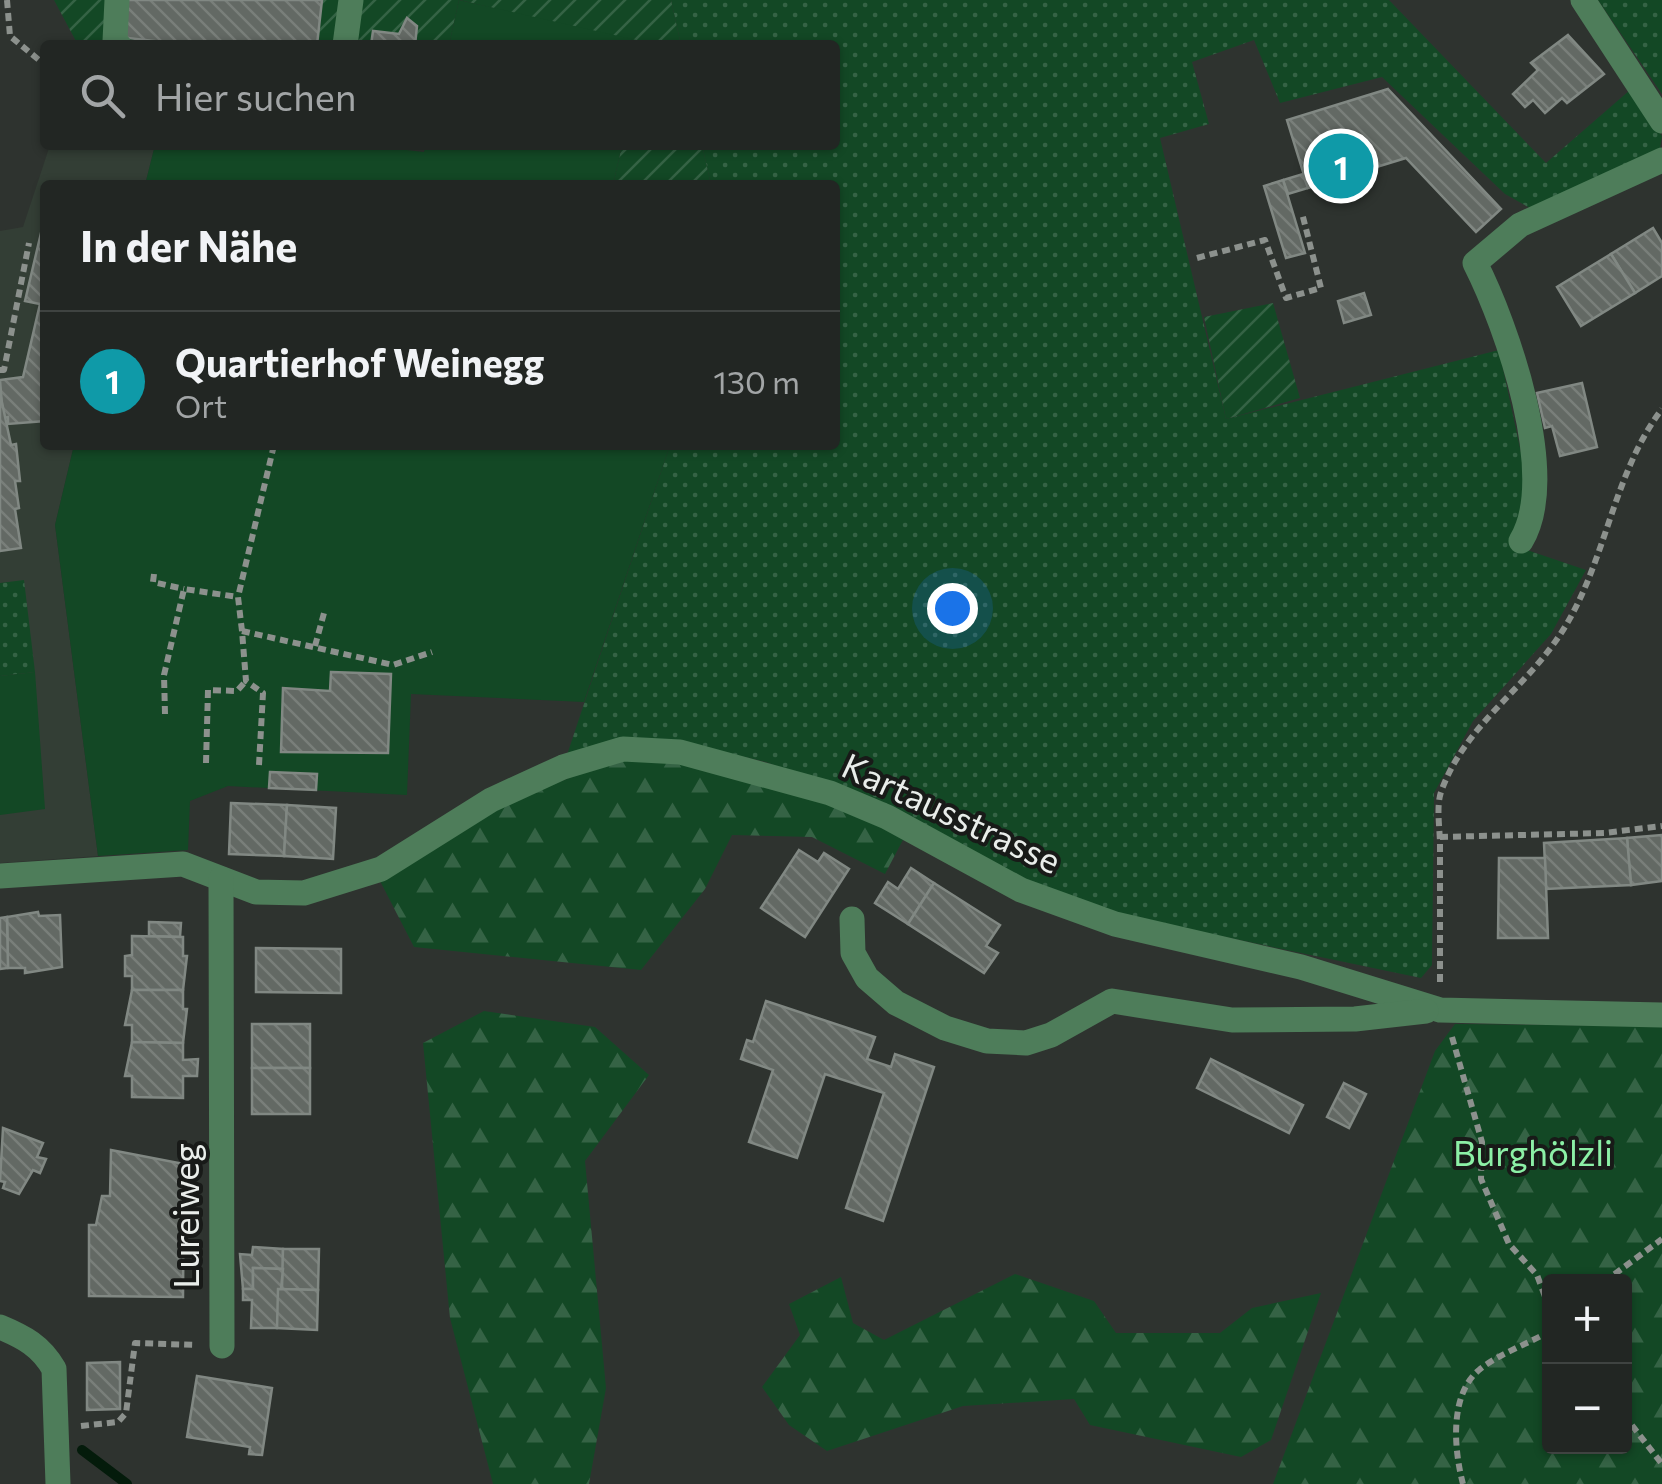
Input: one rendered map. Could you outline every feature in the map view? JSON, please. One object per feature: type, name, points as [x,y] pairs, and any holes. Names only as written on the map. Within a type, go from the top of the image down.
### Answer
[{"type":"street","points":[[115,40],[116,0]]},
{"type":"street","points":[[346,40],[351,0]]},
{"type":"street","points":[[1583,0],[1662,121]]},
{"type":"street","points":[[1520,541],[1532,524],[1534,459],[1497,306],[1475,263],[1520,225],[1662,160]]},
{"type":"street","name":"Kartausstrasse","points":[[0,876],[183,864],[264,893],[332,888],[381,869],[491,800],[562,768],[622,749],[680,752],[830,793],[887,818],[1021,890],[1115,924],[1301,967],[1440,1010],[1662,1015]]},
{"type":"street","name":"Lureiweg","points":[[221,879],[222,1346]]},
{"type":"street","points":[[852,919],[853,954],[867,978],[896,1003],[945,1028],[987,1041],[1026,1043],[1051,1035],[1112,1001],[1232,1020],[1354,1018],[1440,1010]]},
{"type":"street","points":[[0,1327],[28,1339],[46,1354],[54,1369],[58,1484]]},
{"type":"path","points":[[7,0],[10,36],[40,61]]},
{"type":"path","points":[[1197,258],[1265,240],[1286,298],[1321,288],[1302,213]]},
{"type":"path","points":[[0,370],[4,370],[29,243]]},
{"type":"path","points":[[1542,1288],[1537,1275],[1509,1244],[1482,1179],[1482,1142],[1450,1028],[1440,1010],[1440,796],[1458,754],[1480,723],[1554,644],[1576,608],[1638,441],[1662,408]]},
{"type":"path","points":[[206,762],[208,690],[237,691],[246,681],[238,597],[273,450]]},
{"type":"path","points":[[154,574],[152,582],[238,597]]},
{"type":"path","points":[[164,714],[164,675],[184,589]]},
{"type":"path","points":[[315,646],[324,613]]},
{"type":"path","points":[[242,631],[393,665],[432,652]]},
{"type":"path","points":[[246,681],[263,693],[259,766]]},
{"type":"path","points":[[1440,836],[1604,834],[1662,826]]},
{"type":"path","points":[[1615,1274],[1662,1238]]},
{"type":"path","points":[[1463,1484],[1458,1464],[1457,1405],[1477,1371],[1542,1336]]},
{"type":"path","points":[[81,1426],[118,1422],[126,1413],[135,1343],[222,1346]]},
{"type":"path","points":[[1632,1425],[1662,1464]]},
{"type":"shaded area","points":[[48,150],[154,150],[146,180],[40,180],[40,450],[73,450],[55,525],[98,856],[0,863],[0,231],[23,227]]},
{"type":"green space","points":[[54,0],[459,0],[450,40],[75,40]]},
{"type":"green space","points":[[459,0],[636,40],[450,40]]},
{"type":"green space","points":[[460,0],[671,0],[680,40],[624,40]]},
{"type":"green space","points":[[671,0],[1389,0],[1546,163],[1630,90],[1662,136],[1659,154],[1537,212],[1505,194],[1382,77],[1280,103],[1254,40],[1192,62],[1209,124],[1160,138],[1226,419],[1499,350],[1529,490],[1521,548],[1586,570],[1551,634],[1473,721],[1434,793],[1432,965],[1421,978],[1110,913],[1025,880],[882,806],[766,762],[680,742],[566,758],[668,450],[840,450],[840,180],[710,180],[703,150],[840,150],[840,40],[680,40]]},
{"type":"green space","points":[[1598,0],[1662,0],[1662,94]]},
{"type":"green space","points":[[154,150],[621,150],[614,180],[146,180]]},
{"type":"green space","points":[[621,150],[703,150],[710,180],[614,180]]},
{"type":"green space","points":[[1273,303],[1300,398],[1226,419],[1204,317]]},
{"type":"green space","points":[[73,450],[668,450],[584,702],[411,694],[407,795],[228,786],[190,801],[188,850],[98,856],[55,525]]},
{"type":"green space","points":[[24,580],[35,672],[0,676],[0,583]]},
{"type":"green space","points":[[35,672],[45,809],[0,815],[0,676]]},
{"type":"green space","points":[[622,757],[695,766],[767,783],[905,836],[885,874],[812,837],[732,835],[705,889],[641,970],[414,947],[379,879],[496,807]]},
{"type":"green space","points":[[484,1011],[595,1027],[649,1075],[585,1161],[606,1388],[589,1484],[493,1484],[450,1318],[423,1043]]},
{"type":"green space","name":"Burghölzli","points":[[1455,1024],[1662,1026],[1662,1484],[1273,1484],[1435,1051]]},
{"type":"green space","points":[[1015,1274],[1094,1301],[1116,1333],[1220,1333],[1252,1308],[1321,1293],[1271,1440],[1241,1457],[1090,1425],[1074,1399],[963,1406],[827,1451],[789,1425],[762,1387],[800,1335],[789,1304],[841,1277],[853,1323],[884,1340]]},
{"type":"building","points":[[124,0],[322,0],[318,40],[119,37]]},
{"type":"building","points":[[407,18],[417,26],[416,40],[372,40],[373,31],[399,34]]},
{"type":"building","points":[[1568,35],[1604,74],[1567,103],[1562,98],[1545,113],[1533,100],[1525,107],[1513,94],[1538,70],[1531,63]]},
{"type":"building","points":[[1388,89],[1501,209],[1476,232],[1406,158],[1308,188],[1287,120]]},
{"type":"building","points":[[1303,174],[1308,188],[1288,194],[1283,180]]},
{"type":"building","points":[[1283,180],[1305,253],[1286,258],[1264,186]]},
{"type":"building","points":[[1653,228],[1662,243],[1662,276],[1635,293],[1611,254]]},
{"type":"building","points":[[40,237],[40,304],[25,301]]},
{"type":"building","points":[[1611,254],[1635,293],[1581,326],[1557,287]]},
{"type":"building","points":[[1364,293],[1371,315],[1344,323],[1338,301]]},
{"type":"building","points":[[40,304],[40,421],[8,424],[8,417],[3,418],[0,380],[23,377]]},
{"type":"building","points":[[1582,383],[1597,447],[1560,456],[1552,426],[1545,428],[1537,393]]},
{"type":"building","points":[[0,393],[11,445],[16,444],[20,481],[15,481],[19,508],[15,509],[21,548],[0,551]]},
{"type":"building","points":[[331,672],[391,674],[388,753],[281,752],[283,688],[330,691]]},
{"type":"building","points":[[270,772],[317,774],[316,790],[269,788]]},
{"type":"building","points":[[231,803],[287,805],[284,856],[229,854]]},
{"type":"building","points":[[287,805],[336,808],[333,859],[284,856]]},
{"type":"building","points":[[1662,835],[1662,881],[1631,885],[1627,838]]},
{"type":"building","points":[[1627,838],[1631,885],[1546,889],[1544,843]]},
{"type":"building","points":[[799,850],[818,862],[824,853],[849,869],[805,937],[761,908]]},
{"type":"building","points":[[1499,858],[1545,858],[1548,938],[1498,938]]},
{"type":"building","points":[[911,868],[934,883],[908,924],[875,903],[888,882],[898,889]]},
{"type":"building","points":[[934,883],[1000,925],[986,946],[998,953],[984,973],[908,924]]},
{"type":"building","points":[[38,912],[39,916],[60,915],[62,967],[25,973],[25,968],[8,968],[7,917]]},
{"type":"building","points":[[7,917],[8,968],[0,969],[0,918]]},
{"type":"building","points":[[149,922],[181,923],[180,937],[149,936]]},
{"type":"building","points":[[132,936],[183,937],[183,956],[187,956],[183,990],[132,990],[132,976],[125,976],[125,956],[132,955]]},
{"type":"building","points":[[256,948],[341,949],[341,993],[256,992]]},
{"type":"building","points":[[132,990],[183,990],[183,1009],[187,1009],[183,1043],[132,1042],[132,1025],[125,1025]]},
{"type":"building","points":[[766,1001],[875,1037],[867,1059],[891,1067],[895,1054],[934,1067],[883,1221],[846,1208],[884,1093],[825,1074],[797,1158],[749,1142],[773,1070],[741,1059],[747,1040],[753,1042]]},
{"type":"building","points":[[252,1024],[310,1024],[310,1068],[252,1068]]},
{"type":"building","points":[[132,1042],[183,1043],[183,1060],[198,1059],[197,1076],[183,1076],[183,1098],[132,1097],[132,1076],[125,1076]]},
{"type":"building","points":[[1211,1059],[1303,1105],[1289,1133],[1197,1088]]},
{"type":"building","points":[[252,1068],[310,1068],[310,1114],[252,1114]]},
{"type":"building","points":[[1344,1083],[1366,1094],[1349,1128],[1327,1117]]},
{"type":"building","points":[[3,1128],[43,1143],[37,1157],[46,1159],[40,1173],[33,1170],[19,1194],[3,1188],[5,1182],[0,1181]]},
{"type":"building","points":[[111,1150],[184,1164],[183,1297],[89,1296],[89,1225],[96,1225],[102,1196],[110,1196]]},
{"type":"building","points":[[253,1247],[283,1249],[283,1269],[253,1268],[253,1289],[243,1289],[240,1254],[252,1255]]},
{"type":"building","points":[[283,1249],[319,1249],[318,1290],[282,1289]]},
{"type":"building","points":[[253,1268],[283,1269],[277,1328],[251,1328],[252,1300],[243,1300],[243,1289],[253,1289]]},
{"type":"building","points":[[278,1289],[318,1290],[317,1330],[277,1328]]},
{"type":"building","points":[[120,1362],[120,1409],[87,1410],[87,1363]]},
{"type":"building","points":[[197,1376],[272,1388],[262,1455],[249,1454],[250,1447],[187,1437]]},
{"type":"waterway","points":[[82,1450],[127,1484]]},
{"type":"place","name":"Quartierhof Weinegg","points":[[1341,166]]}]
